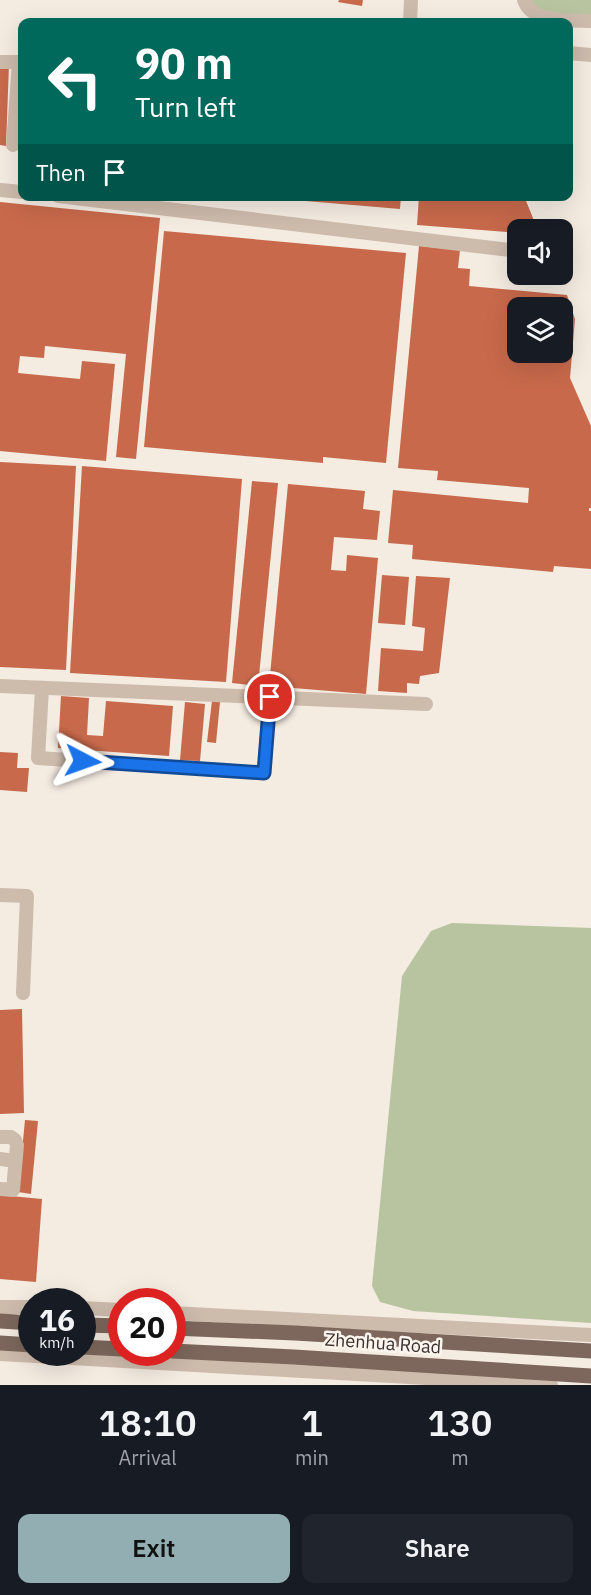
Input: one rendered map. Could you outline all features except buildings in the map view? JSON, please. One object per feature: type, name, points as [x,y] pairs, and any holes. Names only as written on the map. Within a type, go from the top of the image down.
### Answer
[{"type":"main road","points":[[0,1322],[18,1323]]},
{"type":"main road","name":"Zhenhua Road","points":[[186,1329],[591,1351]]},
{"type":"main road","points":[[0,1343],[18,1344]]},
{"type":"main road","name":"Zhenhua Road","points":[[186,1352],[591,1376]]},
{"type":"street","points":[[410,18],[411,0]]},
{"type":"street","points":[[524,0],[526,7],[542,18]]},
{"type":"street","points":[[573,20],[591,21]]},
{"type":"street","points":[[573,53],[591,55]]},
{"type":"street","points":[[0,62],[18,62]]},
{"type":"street","points":[[14,145],[18,98]]},
{"type":"street","points":[[0,189],[18,191]]},
{"type":"street","points":[[100,201],[507,250]]},
{"type":"street","points":[[0,687],[426,704]]},
{"type":"street","points":[[42,688],[38,758],[264,773],[270,697]]},
{"type":"street","points":[[0,895],[27,896],[23,993]]},
{"type":"street","points":[[0,1137],[10,1137],[15,1140],[13,1190],[0,1189]]},
{"type":"street","points":[[0,1159],[15,1161]]},
{"type":"street","points":[[0,1306],[18,1307]]},
{"type":"street","points":[[186,1313],[591,1335]]},
{"type":"street","points":[[0,1354],[551,1385]]},
{"type":"green space","points":[[524,0],[591,0],[591,21],[573,20],[573,18],[542,18]]},
{"type":"green space","points":[[452,923],[591,928],[591,1323],[413,1311],[380,1302],[372,1286],[402,976],[431,931]]},
{"type":"route","points":[[83,761],[264,773],[270,697]]}]
